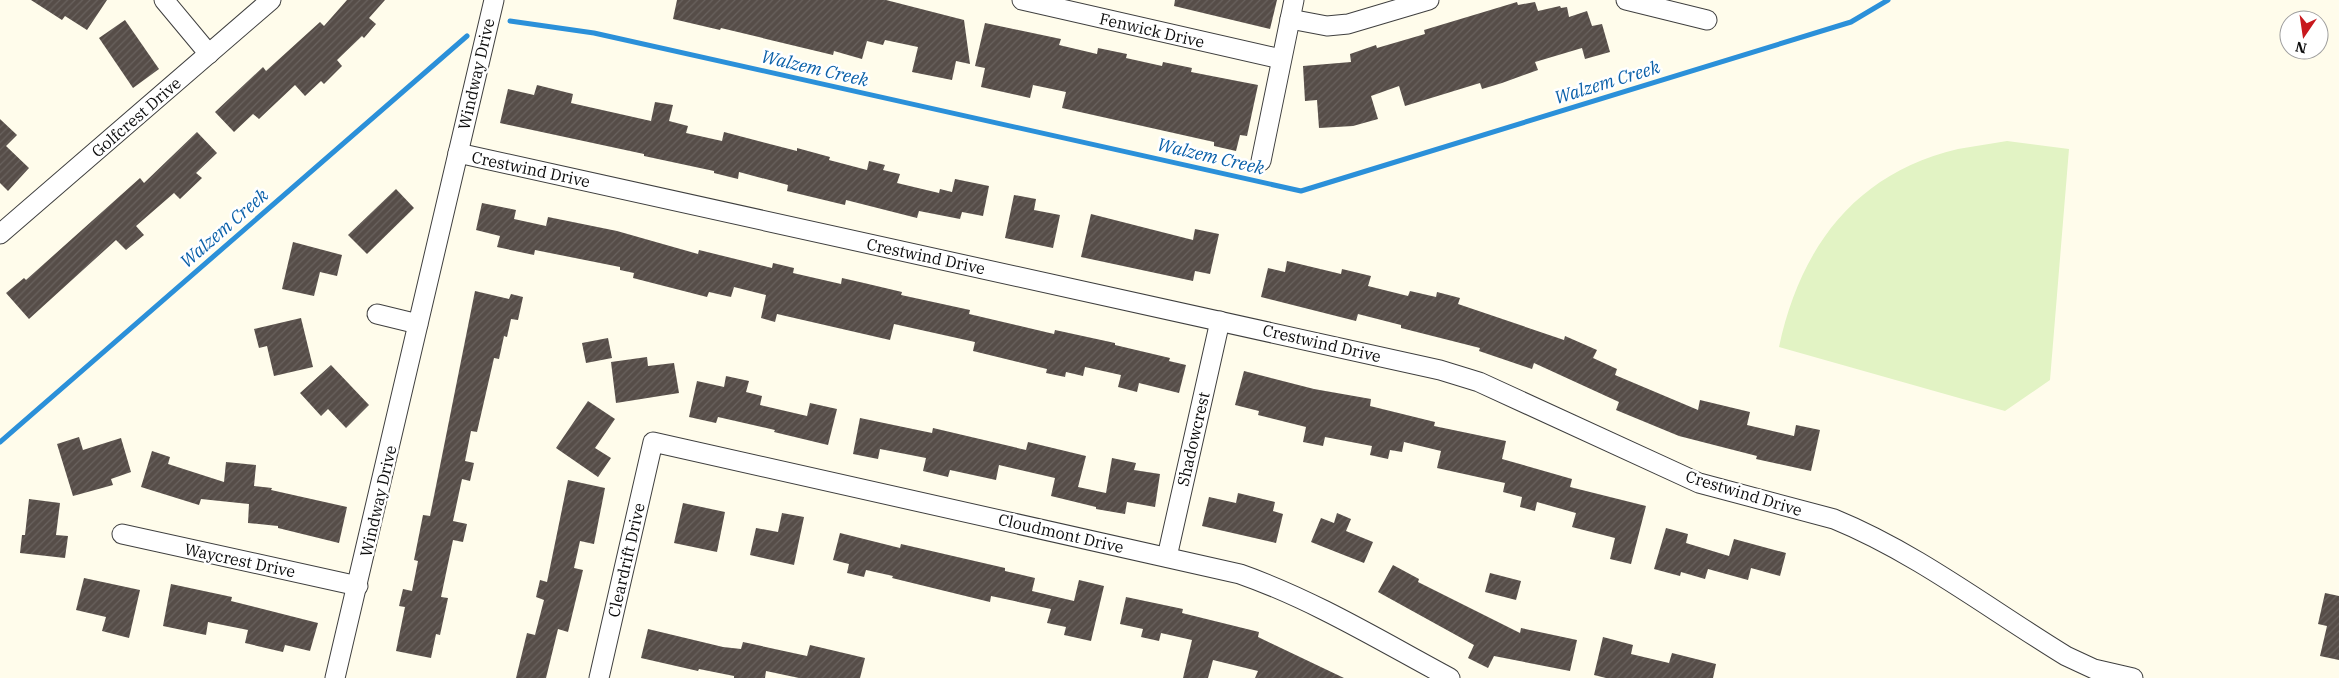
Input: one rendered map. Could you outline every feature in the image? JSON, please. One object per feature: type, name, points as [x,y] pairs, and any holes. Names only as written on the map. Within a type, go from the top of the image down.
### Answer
[{"type":"street","points":[[164,0],[209,54]]},
{"type":"street","name":"Golfcrest Drive","points":[[0,234],[272,0]]},
{"type":"street","name":"Windway Drive","points":[[336,678],[494,0]]},
{"type":"street","name":"Fenwick Drive","points":[[1022,0],[1281,59]]},
{"type":"street","points":[[1261,161],[1294,0]]},
{"type":"street","points":[[1290,19],[1327,26],[1348,24],[1429,0]]},
{"type":"street","points":[[1626,0],[1707,20]]},
{"type":"street","name":"Crestwind Drive","points":[[458,152],[1220,320],[1440,370],[1479,382],[1699,483],[1834,519],[1896,549],[2066,656],[2094,669],[2133,678]]},
{"type":"street","points":[[377,314],[418,324]]},
{"type":"street","name":"Shadowcrest","points":[[1167,557],[1220,320]]},
{"type":"street","name":"Cloudmont Drive","points":[[653,442],[1233,572],[1276,587],[1442,676]]},
{"type":"street","name":"Cleardrift Drive","points":[[599,678],[653,442]]},
{"type":"street","name":"Waycrest Drive","points":[[122,534],[358,586]]},
{"type":"green space","points":[[2007,141],[2069,149],[2050,380],[2005,411],[1779,347],[1788,311],[1801,278],[1818,247],[1838,220],[1862,196],[1890,176],[1922,160],[1958,149]]},
{"type":"building","points":[[31,0],[107,0],[87,30],[65,16],[62,20]]},
{"type":"building","points":[[347,0],[385,0],[369,18],[376,24],[364,38],[362,36],[337,60],[342,66],[324,84],[321,81],[305,96],[295,85],[259,119],[253,114],[234,132],[215,112],[263,67],[266,71],[320,22],[324,26]]},
{"type":"building","points":[[677,0],[886,0],[964,20],[970,64],[956,61],[952,80],[912,72],[918,47],[885,40],[883,45],[867,41],[862,59],[834,51],[833,55],[721,28],[720,30],[673,19]]},
{"type":"building","points":[[1175,0],[1277,0],[1270,29],[1174,6]]},
{"type":"building","points":[[1517,2],[1518,5],[1535,2],[1538,11],[1560,6],[1561,8],[1567,7],[1569,17],[1587,11],[1592,26],[1602,24],[1610,52],[1585,59],[1582,48],[1535,62],[1538,70],[1502,83],[1482,89],[1480,83],[1405,106],[1399,86],[1371,96],[1378,119],[1353,126],[1319,128],[1317,100],[1305,101],[1303,66],[1351,62],[1350,54],[1376,45],[1377,48],[1425,34],[1424,30]]},
{"type":"building","points":[[125,20],[159,69],[133,88],[99,38]]},
{"type":"building","points":[[985,23],[1061,39],[1059,45],[1097,54],[1098,48],[1127,54],[1126,58],[1162,66],[1163,62],[1192,68],[1191,72],[1258,85],[1247,136],[1240,135],[1236,151],[1214,146],[1214,142],[1062,108],[1066,92],[1033,85],[1030,98],[981,87],[985,68],[975,66]]},
{"type":"building","points":[[537,85],[573,94],[571,103],[651,121],[655,102],[673,105],[669,121],[688,126],[686,133],[722,141],[724,132],[797,151],[797,148],[830,157],[829,160],[867,170],[869,161],[885,165],[883,170],[900,174],[897,183],[939,193],[940,189],[952,192],[955,179],[989,186],[983,216],[962,212],[960,219],[919,211],[917,218],[846,200],[845,205],[787,191],[788,185],[739,172],[738,179],[714,173],[714,171],[644,156],[644,154],[500,123],[508,89],[534,95]]},
{"type":"building","points":[[0,119],[17,135],[6,146],[29,168],[8,191],[0,183]]},
{"type":"building","points":[[197,132],[217,153],[196,173],[202,178],[180,199],[174,193],[136,226],[144,235],[126,250],[116,240],[29,319],[6,293],[24,278],[26,280],[140,178],[144,183]]},
{"type":"building","points":[[396,189],[414,208],[367,254],[348,235]]},
{"type":"building","points":[[1014,195],[1036,199],[1034,210],[1060,215],[1053,248],[1005,238]]},
{"type":"building","points":[[482,203],[516,210],[514,219],[546,226],[548,217],[617,231],[698,254],[699,250],[772,268],[773,263],[794,268],[793,273],[841,284],[842,278],[902,292],[901,295],[970,310],[969,314],[1054,334],[1055,330],[1115,343],[1115,345],[1170,358],[1169,361],[1186,365],[1179,393],[1139,383],[1137,392],[1118,387],[1121,375],[1085,367],[1083,376],[1066,372],[1065,377],[1046,373],[1047,369],[973,351],[975,342],[894,324],[890,340],[777,314],[775,322],[761,318],[766,295],[734,287],[731,297],[709,292],[707,297],[633,278],[634,273],[620,270],[620,267],[535,250],[534,255],[497,247],[500,236],[476,230]]},
{"type":"building","points":[[1091,214],[1193,240],[1195,229],[1219,234],[1210,274],[1195,271],[1193,281],[1081,257]]},
{"type":"building","points":[[293,242],[342,255],[337,276],[320,272],[314,296],[282,289]]},
{"type":"building","points":[[1287,261],[1341,274],[1342,269],[1371,276],[1368,286],[1408,296],[1410,291],[1436,297],[1437,292],[1460,298],[1458,304],[1564,340],[1565,336],[1597,350],[1593,358],[1617,369],[1615,375],[1698,410],[1700,400],[1750,412],[1747,425],[1794,436],[1796,425],[1820,430],[1811,471],[1756,459],[1757,456],[1679,436],[1616,410],[1619,402],[1534,363],[1532,369],[1479,351],[1480,348],[1401,328],[1401,325],[1358,314],[1356,321],[1261,297],[1268,268],[1285,272]]},
{"type":"building","points":[[475,291],[509,299],[511,294],[523,297],[518,320],[511,319],[507,337],[504,336],[499,359],[494,358],[477,432],[471,431],[465,461],[474,463],[470,481],[462,479],[453,521],[467,524],[463,542],[453,540],[441,597],[448,598],[440,635],[436,634],[431,658],[396,651],[405,607],[399,606],[403,589],[412,591],[418,561],[414,560],[423,515],[430,516]]},
{"type":"building","points":[[301,318],[313,367],[274,376],[267,346],[259,348],[254,329]]},
{"type":"building","points":[[608,338],[612,358],[586,363],[582,343]]},
{"type":"building","points":[[647,357],[648,366],[674,363],[679,393],[616,403],[611,362]]},
{"type":"building","points":[[331,365],[369,405],[346,428],[328,409],[321,416],[300,393]]},
{"type":"building","points":[[1244,371],[1314,389],[1371,399],[1370,406],[1435,422],[1434,426],[1506,441],[1502,459],[1572,479],[1570,487],[1646,506],[1631,564],[1610,559],[1615,538],[1572,527],[1576,513],[1537,502],[1535,511],[1520,507],[1522,497],[1503,492],[1505,483],[1437,468],[1441,451],[1404,442],[1402,452],[1390,450],[1388,459],[1370,455],[1372,446],[1325,437],[1323,446],[1303,442],[1306,427],[1258,415],[1259,411],[1235,405]]},
{"type":"building","points":[[726,376],[749,381],[746,392],[762,396],[760,405],[807,416],[810,403],[837,409],[828,445],[718,417],[716,423],[689,417],[697,381],[724,387]]},
{"type":"building","points":[[588,401],[615,419],[595,448],[611,458],[598,477],[556,448]]},
{"type":"building","points":[[860,418],[932,433],[933,428],[1026,450],[1028,442],[1086,456],[1078,487],[1106,493],[1112,458],[1136,463],[1134,470],[1160,474],[1155,507],[1127,502],[1125,514],[1096,509],[1096,507],[1051,496],[1055,478],[999,465],[996,480],[950,470],[948,477],[923,471],[926,458],[880,449],[878,459],[853,454]]},
{"type":"building","points":[[79,437],[83,450],[121,438],[131,472],[111,479],[113,485],[73,496],[57,444]]},
{"type":"building","points":[[152,451],[170,457],[168,464],[224,482],[226,462],[256,465],[254,486],[272,488],[271,490],[347,507],[339,543],[278,528],[278,526],[248,523],[249,504],[201,499],[199,505],[141,487]]},
{"type":"building","points":[[568,480],[605,488],[594,544],[580,541],[574,568],[583,570],[568,632],[558,629],[546,678],[516,678],[527,633],[535,635],[544,600],[536,597],[540,580],[547,582]]},
{"type":"building","points":[[1238,493],[1275,502],[1273,511],[1283,514],[1276,543],[1202,526],[1209,497],[1236,503]]},
{"type":"building","points":[[29,499],[60,503],[56,535],[68,536],[65,558],[20,553],[22,535],[25,535]]},
{"type":"building","points":[[683,503],[725,512],[717,552],[674,543]]},
{"type":"building","points":[[782,513],[804,517],[794,565],[750,555],[756,528],[778,532]]},
{"type":"building","points":[[1337,513],[1351,519],[1346,531],[1373,542],[1364,563],[1311,542],[1321,518],[1334,523]]},
{"type":"building","points":[[1666,528],[1688,534],[1686,543],[1729,556],[1734,539],[1786,553],[1780,576],[1751,568],[1748,580],[1708,569],[1705,579],[1681,572],[1680,576],[1654,569]]},
{"type":"building","points":[[840,533],[900,548],[901,544],[1005,568],[1005,571],[1035,578],[1032,591],[1074,601],[1079,580],[1104,586],[1091,641],[1064,635],[1066,627],[1047,623],[1051,609],[991,596],[990,602],[866,570],[864,577],[847,573],[849,564],[833,560]]},
{"type":"building","points":[[1393,565],[1419,579],[1418,582],[1520,633],[1521,628],[1577,640],[1570,671],[1494,656],[1488,668],[1468,658],[1474,645],[1378,592]]},
{"type":"building","points":[[1490,573],[1521,581],[1516,600],[1485,592]]},
{"type":"building","points":[[84,578],[140,590],[129,638],[102,631],[106,617],[76,610]]},
{"type":"building","points":[[171,584],[232,597],[231,601],[318,623],[310,651],[285,645],[283,652],[245,643],[248,630],[208,622],[206,635],[163,626]]},
{"type":"building","points":[[2325,593],[2339,596],[2339,660],[2320,656],[2327,626],[2318,624]]},
{"type":"building","points":[[1126,597],[1183,609],[1182,613],[1259,632],[1258,637],[1344,678],[1255,678],[1258,671],[1213,660],[1208,678],[1183,678],[1192,640],[1161,633],[1159,641],[1141,637],[1143,629],[1120,624]]},
{"type":"building","points":[[648,629],[723,647],[741,649],[743,642],[807,656],[810,645],[865,658],[860,678],[799,678],[766,671],[765,678],[734,678],[734,676],[699,669],[698,671],[641,658]]},
{"type":"building","points":[[1603,637],[1633,645],[1631,654],[1669,663],[1672,653],[1716,664],[1713,678],[1606,678],[1594,675]]},
{"type":"waterway","name":"Walzem Creek","points":[[510,21],[594,33],[1301,191],[1851,22],[1888,0]]},
{"type":"waterway","name":"Walzem Creek","points":[[0,442],[467,36]]}]
